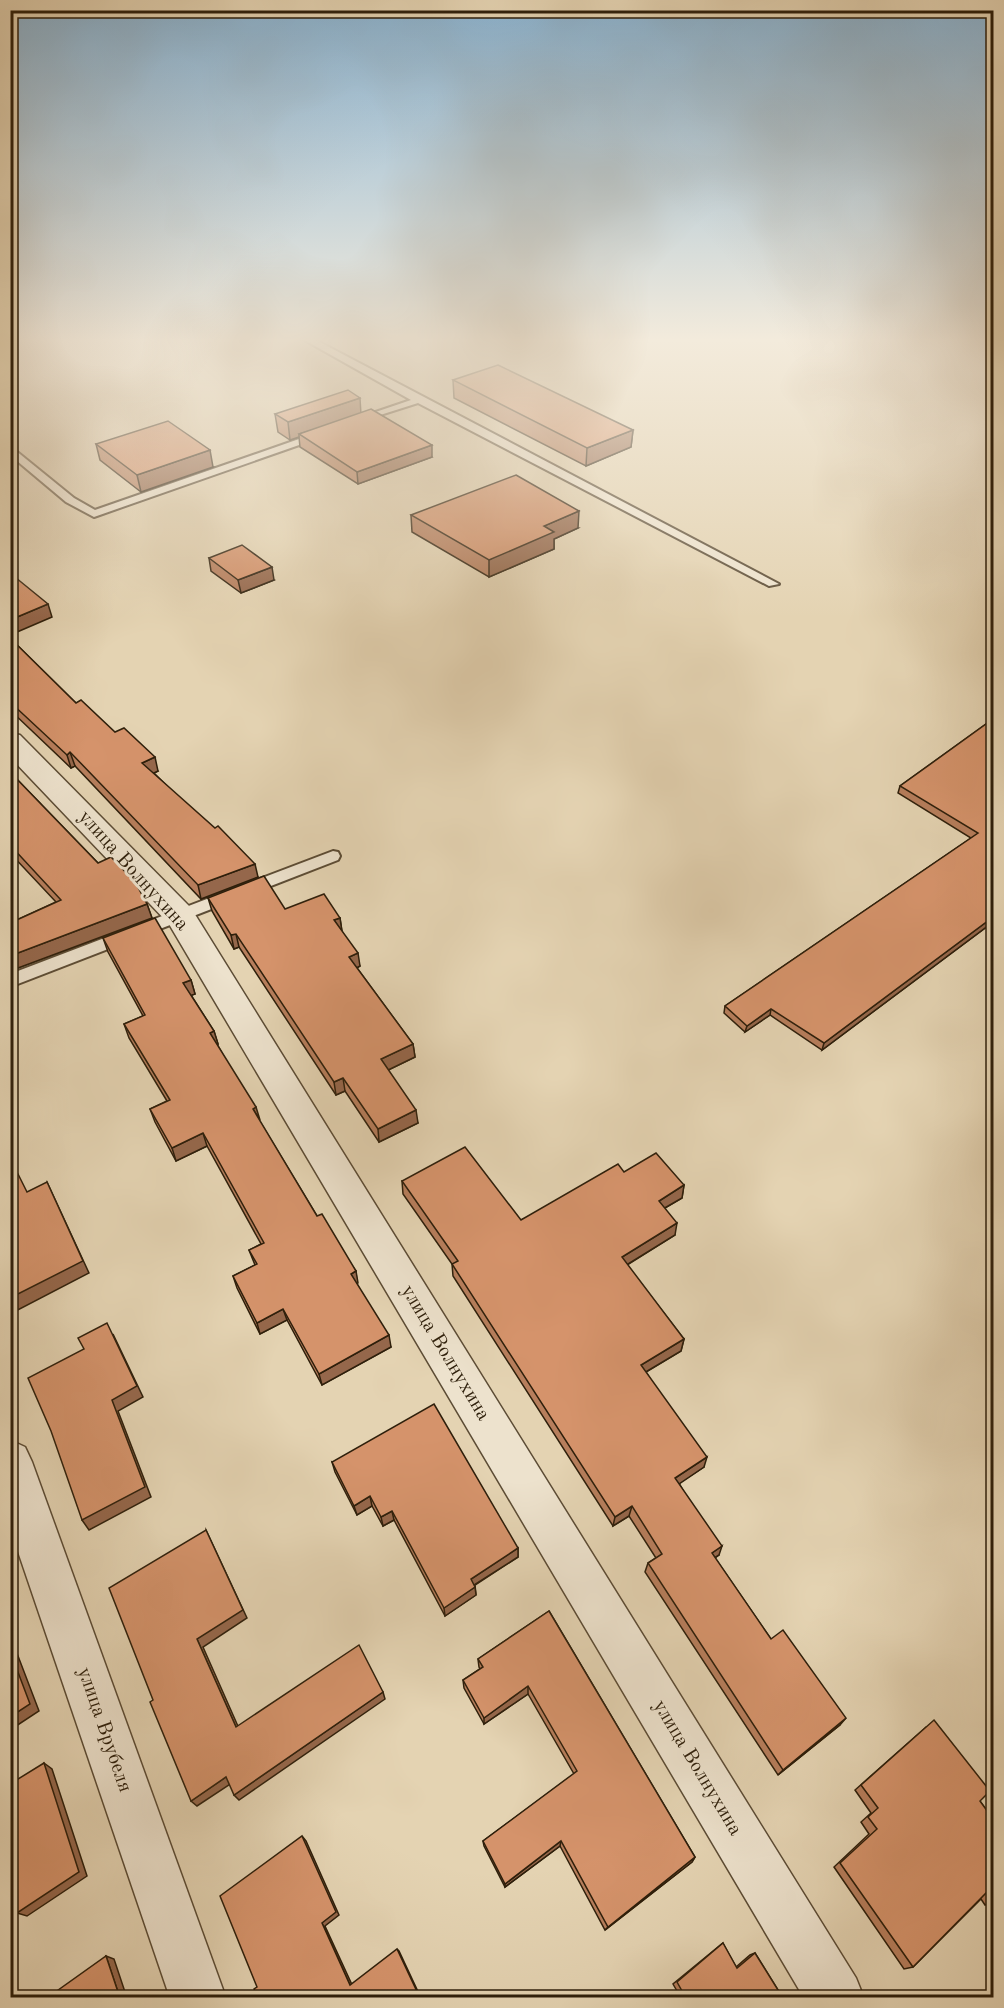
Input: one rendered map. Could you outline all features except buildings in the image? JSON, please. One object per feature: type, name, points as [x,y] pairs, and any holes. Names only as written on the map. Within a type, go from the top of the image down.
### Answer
[{"type":"street","name":"улица Волнухина","points":[[10,741],[180,916],[836,1998]]},
{"type":"street","name":"улица Врубеля","points":[[10,1462],[198,1998]]},
{"type":"lane","points":[[478,431],[773,584]]},
{"type":"lane","points":[[10,449],[70,500],[94,514],[329,432]]},
{"type":"lane","points":[[10,981],[333,856]]}]
